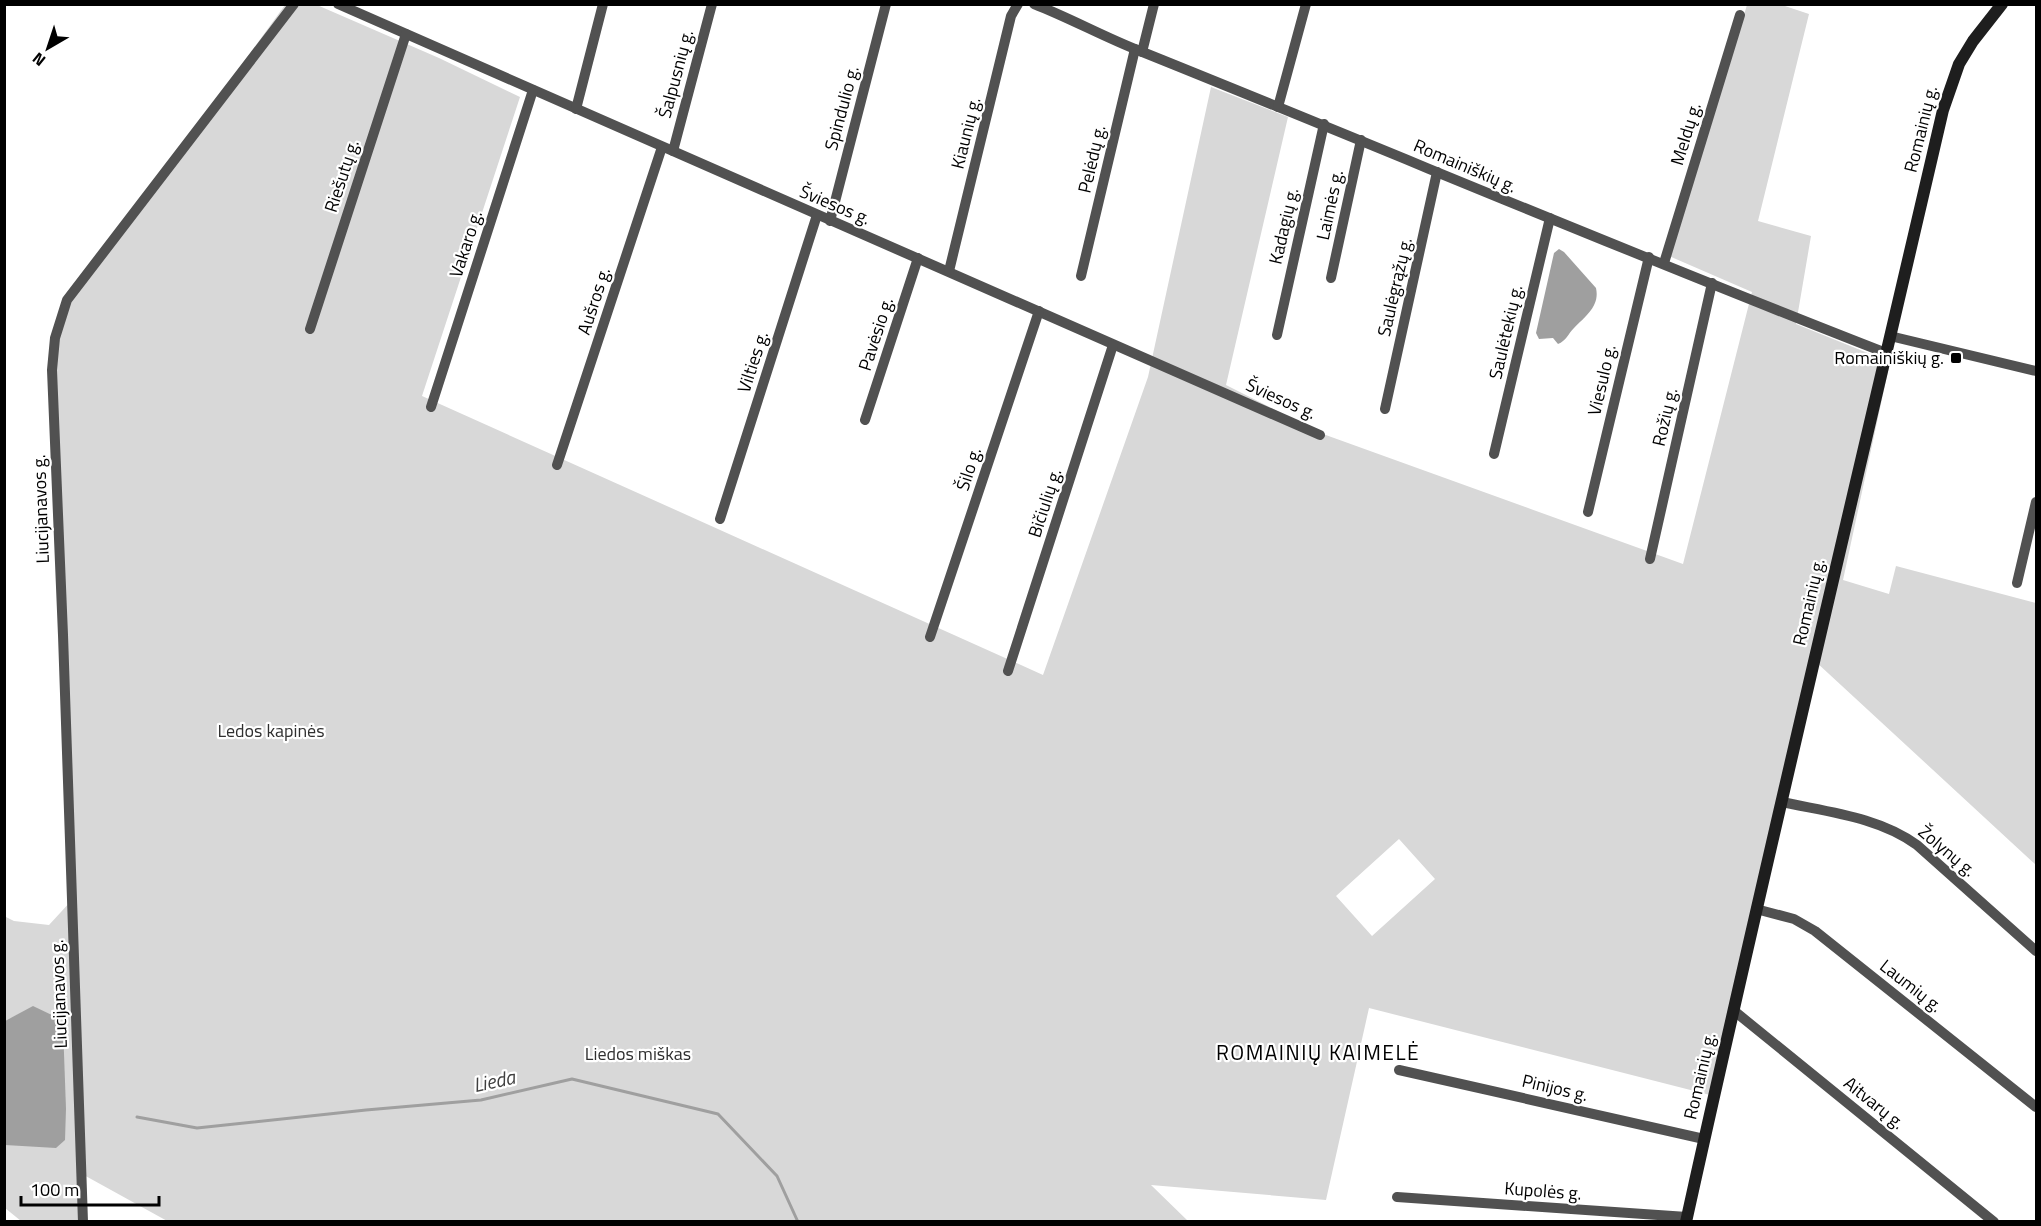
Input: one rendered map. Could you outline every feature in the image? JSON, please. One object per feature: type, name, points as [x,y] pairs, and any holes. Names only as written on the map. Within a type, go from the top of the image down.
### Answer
[{"type":"main road","name":"Romainių g.","points":[[1686,1219],[1821,624],[1867,440],[1943,110],[1953,76],[1973,41],[2002,4]]},
{"type":"street","name":"Liucijanavos g.","points":[[83,1221],[52,370],[55,338],[67,300],[294,4]]},
{"type":"street","name":"Šviesos g.","points":[[338,4],[1320,435]]},
{"type":"street","points":[[576,109],[603,4]]},
{"type":"street","name":"Šalpusnių g.","points":[[667,149],[712,4]]},
{"type":"street","name":"Spindulio g.","points":[[830,221],[886,4]]},
{"type":"street","name":"Kiaunių g.","points":[[949,271],[1011,16],[1018,4]]},
{"type":"street","name":"Romainiškių g.","points":[[1034,4],[1058,9],[1138,50],[1886,353]]},
{"type":"street","name":"Pelėdų g.","points":[[1081,276],[1138,50],[1154,4]]},
{"type":"street","points":[[1278,107],[1306,4]]},
{"type":"street","name":"Meldų g.","points":[[1664,263],[1740,15]]},
{"type":"street","name":"Riešutų g.","points":[[310,328],[406,34]]},
{"type":"street","name":"Vakaro g.","points":[[431,407],[533,90]]},
{"type":"street","name":"Kadagių g.","points":[[1277,335],[1324,124]]},
{"type":"street","name":"Laimės g.","points":[[1331,278],[1361,140]]},
{"type":"street","name":"Aušros g.","points":[[557,465],[667,149]]},
{"type":"street","name":"Saulėgrąžų g.","points":[[1384,410],[1437,172]]},
{"type":"street","name":"Vilties g.","points":[[720,519],[818,215]]},
{"type":"street","name":"Saulėtekių g.","points":[[1494,454],[1550,218]]},
{"type":"street","name":"Viesulo g.","points":[[1588,512],[1648,257]]},
{"type":"street","name":"Pavėsio g.","points":[[865,420],[918,258]]},
{"type":"street","name":"Rožių g.","points":[[1650,559],[1712,283]]},
{"type":"street","name":"Šilo g.","points":[[930,637],[1039,311]]},
{"type":"street","points":[[1890,336],[2037,371]]},
{"type":"street","name":"Bičiulių g.","points":[[1008,671],[1113,345]]},
{"type":"street","points":[[2018,583],[2037,502]]},
{"type":"street","name":"Žolynų g.","points":[[1782,802],[1881,825],[1901,833],[2037,951]]},
{"type":"street","name":"Laumių g.","points":[[1756,909],[1794,919],[1815,931],[2037,1107]]},
{"type":"street","name":"Aitvarų g.","points":[[1733,1010],[1994,1221]]},
{"type":"street","name":"Pinijos g.","points":[[1399,1070],[1704,1139]]},
{"type":"street","name":"Kupolės g.","points":[[1397,1197],[1686,1219]]},
{"type":"green space","points":[[285,5],[317,5],[439,58],[520,97],[422,396],[1043,675],[1148,377],[1211,87],[1288,117],[1226,385],[1323,434],[1683,564],[1752,292],[1669,256],[1747,5],[1782,5],[1809,14],[1758,221],[1811,236],[1796,324],[1890,362],[1843,580],[1889,594],[1896,566],[2036,603],[2036,865],[1816,662],[1714,1096],[1369,1008],[1326,1200],[1151,1185],[1188,1221],[169,1222],[82,1174],[83,1221],[21,1221],[5,1208],[5,1145],[8,1143],[34,1007],[5,1021],[4,916],[14,921],[49,925],[72,900],[52,370],[62,312]],"holes":[[[1399,839],[1435,879],[1372,936],[1336,896]]]},
{"type":"shaded area","points":[[1559,249],[1596,288],[1597,294],[1591,310],[1558,344],[1553,338],[1539,339],[1536,333],[1554,253]]},
{"type":"shaded area","points":[[33,1006],[56,1017],[63,1026],[65,1140],[56,1148],[5,1145],[5,1021]]},
{"type":"waterway","name":"Lieda","points":[[137,1117],[197,1128],[481,1100],[572,1079],[718,1114],[777,1176],[798,1222]]},
{"type":"place","name":"Romainiškių g.","points":[[1956,358]]},
{"type":"district","name":"ROMAINIŲ KAIMELĖ","points":[[1318,1053]]},
{"type":"park label","name":"Ledos kapinės","points":[[271,731]]},
{"type":"park label","name":"Liedos miškas","points":[[638,1054]]}]
